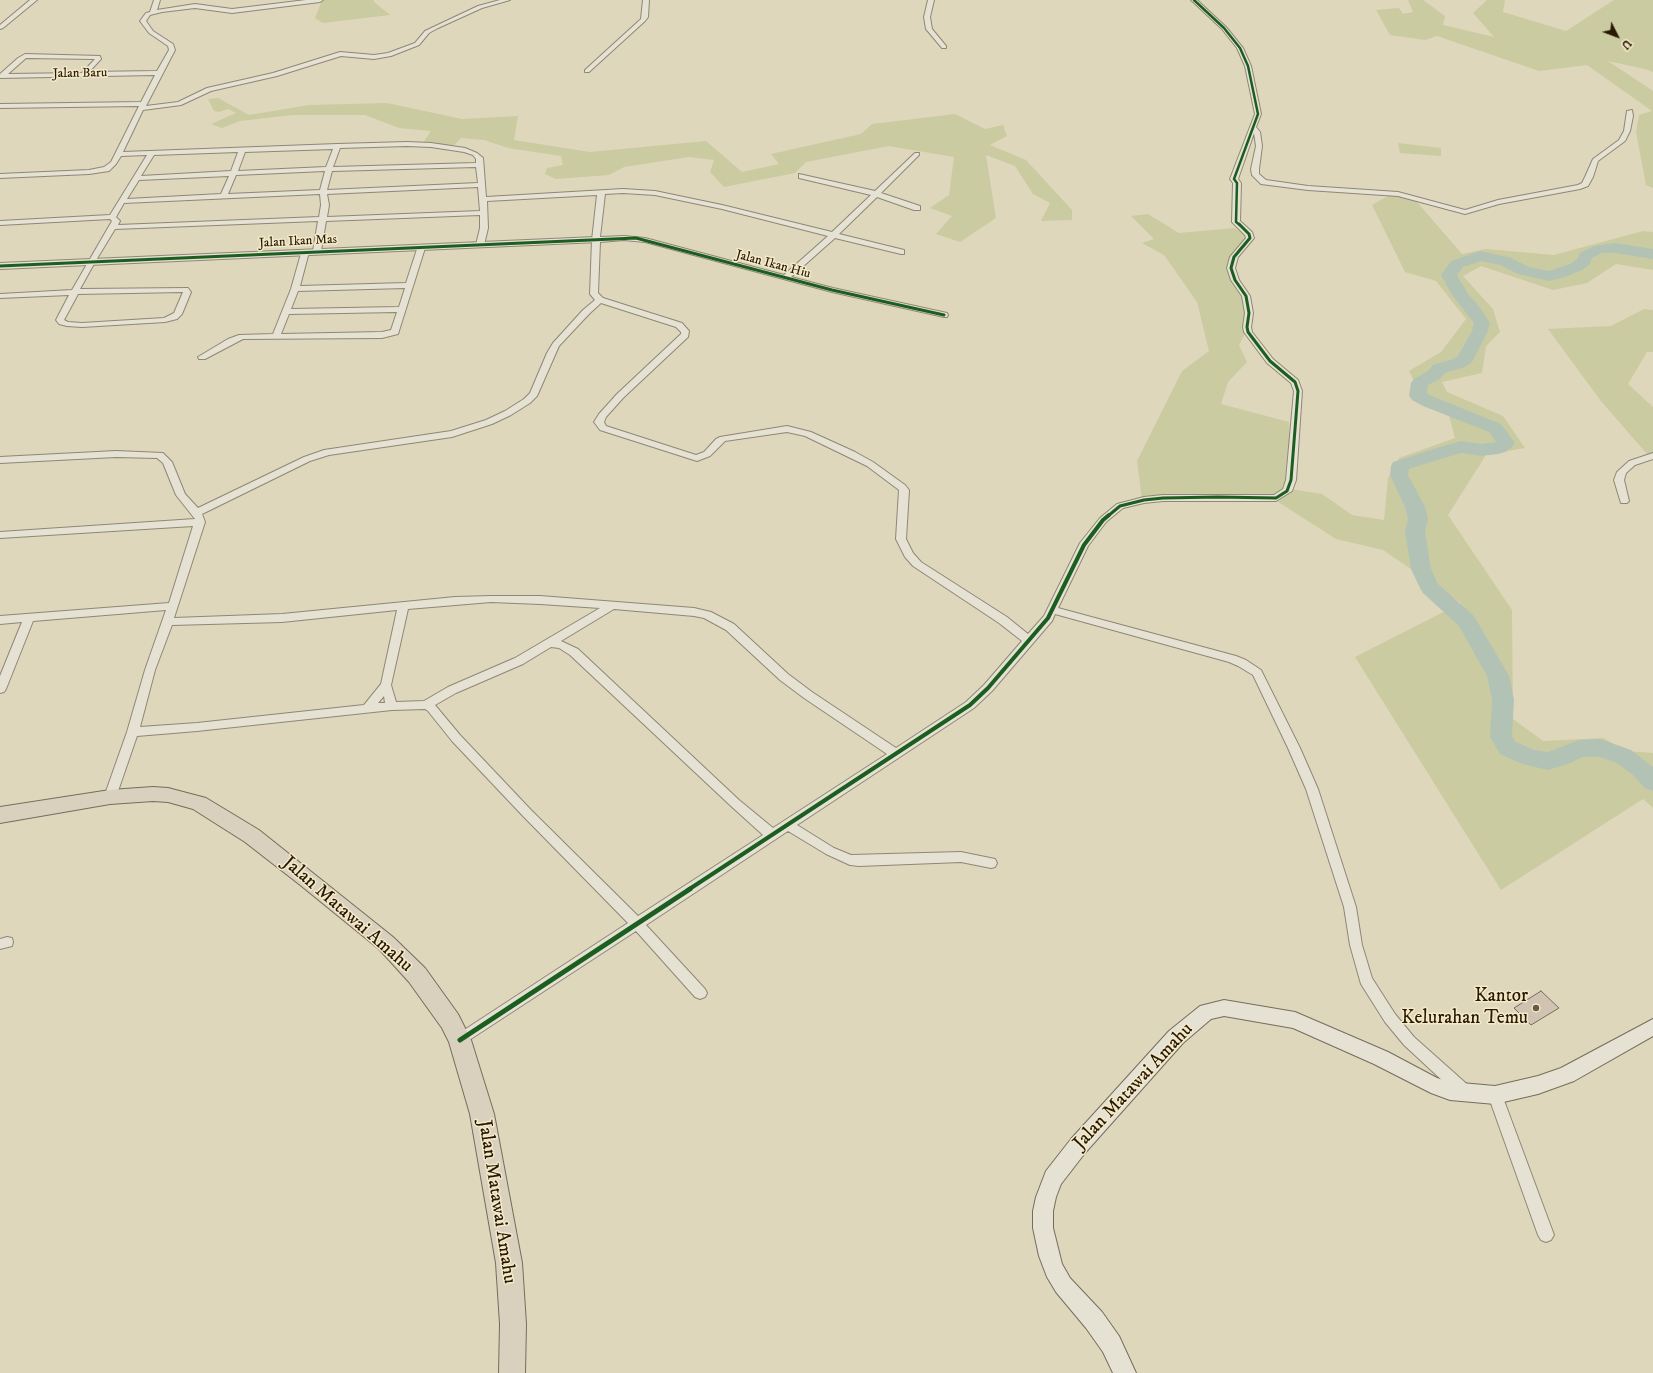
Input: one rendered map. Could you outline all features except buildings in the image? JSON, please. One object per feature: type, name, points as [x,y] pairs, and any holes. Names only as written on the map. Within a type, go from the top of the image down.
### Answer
[{"type":"highway","name":"Jalan Matawai Amahu","points":[[0,815],[110,797],[153,794],[186,798],[199,803],[252,836],[337,902],[386,943],[417,975],[450,1021],[460,1040],[482,1114],[509,1263],[513,1324],[512,1373]]},
{"type":"main road","name":"Jalan Matawai Amahu","points":[[1125,1373],[1111,1344],[1094,1320],[1063,1285],[1054,1270],[1049,1256],[1043,1228],[1043,1211],[1046,1197],[1053,1178],[1078,1146],[1176,1037],[1206,1012],[1224,1008],[1295,1020],[1381,1058],[1431,1084],[1450,1091],[1495,1095],[1538,1085],[1567,1075],[1653,1027]]},
{"type":"street","points":[[1,27],[34,0]]},
{"type":"street","points":[[153,12],[157,0]]},
{"type":"street","points":[[0,176],[100,171],[111,165],[119,154],[142,106],[172,50],[171,45],[151,32],[142,21],[145,16],[153,12],[195,6],[232,11],[320,0]]},
{"type":"street","points":[[0,106],[142,106],[179,104],[209,89],[275,75],[340,54],[374,57],[389,55],[417,44],[427,32],[436,27],[480,7],[507,0]]},
{"type":"street","points":[[587,71],[643,20],[646,0]]},
{"type":"street","points":[[931,0],[927,17],[929,29],[944,47]]},
{"type":"street","points":[[460,1040],[970,704],[988,688],[1048,618],[1084,545],[1103,520],[1120,506],[1144,500],[1164,498],[1218,496],[1276,498],[1287,491],[1291,480],[1298,391],[1295,382],[1270,361],[1248,332],[1247,327],[1249,313],[1246,296],[1236,280],[1231,268],[1234,257],[1250,236],[1236,222],[1237,183],[1234,179],[1258,114],[1248,66],[1240,48],[1224,28],[1194,0]]},
{"type":"street","points":[[1,76],[25,56],[98,57],[98,59],[84,74]]},
{"type":"street","name":"Jalan Baru","points":[[1,76],[159,73]]},
{"type":"street","points":[[1249,172],[1256,175],[1264,182],[1308,188],[1398,194],[1464,212],[1505,200],[1580,187],[1585,184],[1590,177],[1591,169],[1595,160],[1622,141],[1627,131],[1630,111]]},
{"type":"street","points":[[1234,179],[1249,172],[1259,146],[1257,132],[1252,127]]},
{"type":"street","points":[[119,154],[407,144],[445,147],[471,152],[479,158],[484,199],[484,228],[480,244]]},
{"type":"street","points":[[317,251],[326,200],[323,192],[337,146]]},
{"type":"street","points":[[224,196],[242,150]]},
{"type":"street","points":[[112,217],[152,153]]},
{"type":"street","points":[[785,278],[834,235],[916,154]]},
{"type":"street","points":[[137,178],[329,169],[480,165]]},
{"type":"street","points":[[802,176],[877,194],[917,208]]},
{"type":"street","points":[[123,201],[482,185]]},
{"type":"street","points":[[484,199],[623,191],[655,193],[722,207],[901,252]]},
{"type":"street","points":[[601,193],[596,240],[594,294],[600,300],[679,325],[685,331],[684,335],[620,396],[602,416],[599,422],[602,428],[697,458],[707,454],[719,441],[723,439],[787,429],[808,434],[852,454],[870,464],[904,490],[901,539],[909,555],[924,568],[1003,620],[1028,640]]},
{"type":"street","points":[[113,227],[484,213]]},
{"type":"street","points":[[0,223],[112,217]]},
{"type":"street","points":[[0,296],[75,292],[187,290],[178,314],[170,319],[74,326],[60,320],[75,292],[91,262],[113,227],[116,221],[112,217]]},
{"type":"street","name":"Jalan Ikan Hiu","points":[[596,240],[636,238],[868,299],[944,315]]},
{"type":"street","name":"Jalan Ikan Mas","points":[[0,266],[596,240]]},
{"type":"street","points":[[202,357],[231,341],[242,337],[389,334],[394,332],[420,248]]},
{"type":"street","points":[[276,336],[295,289],[305,252]]},
{"type":"street","points":[[295,289],[409,285]]},
{"type":"street","points":[[0,535],[198,517],[307,459],[327,452],[452,434],[489,422],[508,413],[527,401],[534,394],[551,353],[556,345],[586,312],[600,300]]},
{"type":"street","points":[[286,312],[402,309]]},
{"type":"street","points":[[0,460],[116,454],[160,455],[167,462],[181,494],[198,517]]},
{"type":"street","points":[[1624,501],[1619,480],[1622,472],[1632,463],[1653,456]]},
{"type":"street","points":[[110,797],[133,732],[150,670],[168,622],[198,517]]},
{"type":"street","points":[[168,622],[282,618],[455,601],[492,599],[540,600],[694,612],[717,620],[730,627],[742,636],[784,677],[808,695],[895,753]]},
{"type":"street","points":[[0,620],[173,606]]},
{"type":"street","points":[[367,709],[386,685],[403,606]]},
{"type":"street","points":[[426,705],[452,690],[519,661],[612,606]]},
{"type":"street","points":[[1053,610],[1242,662],[1257,673],[1294,748],[1312,789],[1350,907],[1356,945],[1366,980],[1390,1018],[1409,1040],[1466,1093]]},
{"type":"street","points":[[0,689],[29,618]]},
{"type":"street","points":[[550,643],[562,645],[574,652],[735,803],[772,834]]},
{"type":"street","points":[[386,685],[392,706]]},
{"type":"street","points":[[133,732],[197,727],[392,706],[426,705],[432,708],[456,738],[637,924],[700,993]]},
{"type":"street","points":[[787,824],[830,851],[850,860],[859,861],[961,857],[991,863]]},
{"type":"street","points":[[1495,1095],[1546,1235]]},
{"type":"green space","points":[[322,0],[375,0],[373,1],[390,15],[323,23],[315,18]]},
{"type":"green space","points":[[1408,0],[1423,0],[1445,16],[1443,25],[1494,37],[1473,13],[1487,0],[1505,0],[1503,12],[1566,31],[1614,0],[1653,0],[1653,72],[1608,61],[1653,91],[1653,188],[1646,185],[1636,132],[1639,115],[1652,111],[1587,65],[1539,71],[1437,36],[1425,40],[1390,35],[1376,10],[1399,8],[1403,14],[1413,12]]},
{"type":"green space","points":[[218,98],[249,115],[309,105],[387,103],[462,119],[518,116],[514,140],[590,152],[706,141],[742,172],[779,164],[771,154],[861,134],[872,124],[955,114],[985,129],[1003,125],[1007,136],[990,145],[1026,160],[1072,210],[1072,220],[1041,221],[1050,203],[1033,194],[1015,166],[986,155],[996,218],[960,242],[936,234],[952,216],[930,208],[949,195],[954,157],[889,146],[806,162],[795,173],[724,187],[710,172],[714,160],[689,157],[624,167],[609,175],[556,179],[545,174],[547,168],[563,165],[561,156],[508,148],[484,140],[461,138],[452,147],[423,143],[431,131],[399,128],[365,115],[292,115],[240,121],[222,128],[211,124],[236,113],[228,109],[219,112],[214,111],[208,99]]},
{"type":"green space","points":[[1398,143],[1441,148],[1441,156],[1400,153]]},
{"type":"green space","points":[[1393,193],[1411,195],[1462,254],[1486,249],[1554,255],[1643,231],[1653,232],[1653,270],[1616,264],[1587,283],[1553,290],[1481,266],[1463,276],[1493,309],[1500,332],[1486,346],[1482,373],[1442,382],[1447,392],[1503,416],[1525,448],[1486,455],[1448,515],[1512,610],[1513,719],[1543,741],[1603,738],[1626,751],[1653,753],[1653,808],[1643,799],[1501,890],[1355,657],[1461,603],[1383,550],[1336,539],[1269,496],[1209,494],[1142,500],[1137,461],[1182,371],[1209,351],[1197,302],[1164,255],[1142,243],[1154,239],[1131,216],[1148,214],[1179,233],[1234,228],[1246,234],[1248,238],[1230,268],[1242,291],[1247,310],[1246,332],[1239,345],[1247,362],[1228,382],[1221,404],[1289,422],[1290,466],[1284,488],[1322,494],[1352,515],[1384,520],[1388,478],[1399,458],[1455,438],[1449,415],[1424,401],[1409,371],[1441,352],[1466,319],[1436,281],[1405,272],[1372,205]]},
{"type":"green space","points":[[1644,309],[1653,310],[1653,352],[1647,352],[1628,384],[1653,407],[1653,461],[1600,400],[1548,329],[1611,326]]},
{"type":"waterway","points":[[1653,254],[1615,248],[1599,249],[1585,256],[1584,261],[1576,267],[1559,274],[1549,276],[1524,271],[1505,261],[1480,256],[1457,264],[1449,275],[1460,295],[1472,308],[1482,323],[1480,331],[1469,349],[1466,358],[1459,363],[1439,369],[1434,375],[1420,383],[1418,396],[1429,402],[1495,428],[1506,443],[1498,448],[1481,450],[1461,447],[1450,450],[1400,466],[1399,475],[1415,507],[1418,519],[1415,531],[1421,569],[1430,588],[1467,621],[1498,676],[1503,700],[1501,737],[1508,748],[1530,758],[1548,761],[1563,757],[1579,749],[1600,748],[1623,756],[1641,769],[1653,782]]},
{"type":"cycle path","points":[[460,1040],[970,705],[988,688],[1048,618],[1084,545],[1103,520],[1120,506],[1144,500],[1163,498],[1276,498],[1287,491],[1291,480],[1298,391],[1295,382],[1270,361],[1248,332],[1247,327],[1249,313],[1246,296],[1235,280],[1231,268],[1234,257],[1250,238],[1249,234],[1236,222],[1237,183],[1234,179],[1258,114],[1248,66],[1240,48],[1224,28],[1194,0]]},
{"type":"cycle path","points":[[0,266],[636,238],[832,290],[944,315]]},
{"type":"place","name":"Kantor Kelurahan Temu","points":[[1536,1008]]}]
